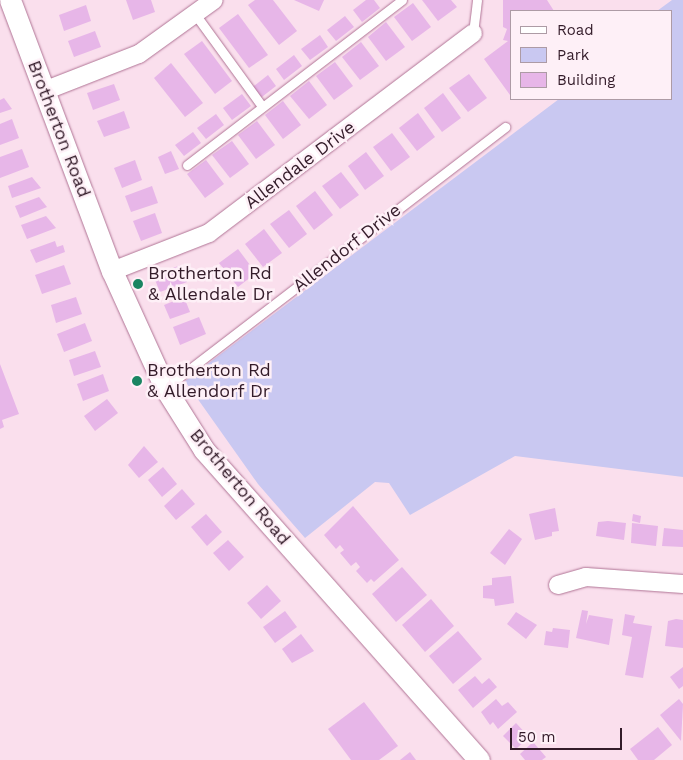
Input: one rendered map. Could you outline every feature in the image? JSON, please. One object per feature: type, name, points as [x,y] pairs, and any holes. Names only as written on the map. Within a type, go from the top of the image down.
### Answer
[{"type":"street","points":[[44,91],[139,54],[214,0]]},
{"type":"street","name":"Brotherton Road","points":[[7,2],[44,91],[112,271],[165,388],[204,450],[479,760]]},
{"type":"street","name":"Allendale Drive","points":[[112,271],[209,233],[473,33]]},
{"type":"street","points":[[558,585],[586,577],[683,584]]},
{"type":"lane","points":[[187,165],[261,105],[402,0]]},
{"type":"lane","points":[[473,33],[477,0]]},
{"type":"lane","points":[[194,14],[261,105]]},
{"type":"lane","name":"Allendorf Drive","points":[[165,388],[505,127]]},
{"type":"green space","points":[[672,0],[683,0],[683,477],[515,456],[410,515],[389,483],[375,482],[305,538],[258,484],[185,381],[558,100],[673,100],[673,10],[658,10]]},
{"type":"building","points":[[126,0],[151,0],[155,12],[133,20]]},
{"type":"building","points":[[255,0],[273,0],[297,31],[279,45],[248,5]]},
{"type":"building","points":[[294,0],[324,0],[319,11]]},
{"type":"building","points":[[366,0],[374,0],[380,8],[362,22],[353,10]]},
{"type":"building","points":[[422,0],[451,0],[457,7],[438,21]]},
{"type":"building","points":[[503,0],[547,0],[553,10],[510,10],[510,95],[484,59],[508,41],[503,40],[507,29],[503,27]]},
{"type":"building","points":[[413,3],[431,27],[412,41],[394,17]]},
{"type":"building","points":[[86,5],[91,21],[64,31],[59,15]]},
{"type":"building","points":[[238,14],[268,55],[249,68],[219,28]]},
{"type":"building","points":[[345,16],[354,27],[336,41],[327,30]]},
{"type":"building","points":[[386,22],[405,47],[386,61],[368,37]]},
{"type":"building","points":[[95,31],[101,47],[74,57],[68,41]]},
{"type":"building","points":[[320,35],[328,47],[310,60],[301,49]]},
{"type":"building","points":[[202,41],[232,81],[215,94],[184,54]]},
{"type":"building","points":[[361,42],[379,66],[360,80],[342,57]]},
{"type":"building","points":[[294,55],[302,66],[284,80],[276,69]]},
{"type":"building","points":[[335,62],[353,86],[334,100],[316,76]]},
{"type":"building","points":[[171,63],[203,103],[185,117],[154,78]]},
{"type":"building","points":[[469,74],[487,98],[468,112],[449,88]]},
{"type":"building","points":[[268,75],[276,86],[258,100],[250,89]]},
{"type":"building","points":[[309,81],[327,105],[309,119],[290,96]]},
{"type":"building","points":[[114,84],[120,100],[93,110],[87,93]]},
{"type":"building","points":[[443,93],[461,118],[442,132],[424,108]]},
{"type":"building","points":[[242,94],[251,106],[232,120],[223,108]]},
{"type":"building","points":[[4,98],[12,109],[0,113],[0,100]]},
{"type":"building","points":[[283,101],[301,125],[283,139],[265,115]]},
{"type":"building","points":[[124,111],[130,128],[104,137],[97,121]]},
{"type":"building","points":[[418,113],[435,137],[417,151],[399,128]]},
{"type":"building","points":[[216,114],[224,125],[206,139],[197,128]]},
{"type":"building","points":[[12,119],[19,138],[0,145],[0,124]]},
{"type":"building","points":[[257,121],[275,145],[256,159],[238,135]]},
{"type":"building","points":[[193,132],[201,143],[184,156],[175,145]]},
{"type":"building","points":[[392,133],[410,157],[391,171],[373,147]]},
{"type":"building","points":[[232,141],[249,164],[230,178],[212,155]]},
{"type":"building","points":[[22,149],[29,167],[0,178],[0,157]]},
{"type":"building","points":[[171,151],[179,169],[165,174],[158,157]]},
{"type":"building","points":[[366,152],[384,176],[365,190],[348,166]]},
{"type":"building","points":[[135,160],[142,180],[122,188],[114,168]]},
{"type":"building","points":[[206,160],[224,184],[205,198],[187,174]]},
{"type":"building","points":[[341,172],[359,195],[340,209],[322,186]]},
{"type":"building","points":[[32,177],[41,188],[12,198],[8,186]]},
{"type":"building","points":[[152,186],[158,203],[131,212],[125,196]]},
{"type":"building","points":[[315,191],[333,215],[314,230],[296,206]]},
{"type":"building","points":[[39,197],[47,207],[20,218],[15,206]]},
{"type":"building","points":[[289,210],[307,234],[289,248],[270,224]]},
{"type":"building","points":[[155,213],[162,233],[141,241],[133,221]]},
{"type":"building","points":[[46,216],[56,228],[27,239],[21,225]]},
{"type":"building","points":[[264,229],[282,253],[263,267],[245,244]]},
{"type":"building","points":[[55,241],[57,247],[63,245],[65,252],[36,263],[30,250]]},
{"type":"building","points":[[238,249],[256,273],[238,287],[219,263]]},
{"type":"building","points":[[64,265],[71,284],[42,294],[35,275]]},
{"type":"building","points":[[181,265],[187,282],[160,292],[153,275]]},
{"type":"building","points":[[76,297],[82,314],[56,323],[51,305]]},
{"type":"building","points":[[184,297],[190,312],[170,319],[164,305]]},
{"type":"building","points":[[199,317],[206,334],[180,345],[173,327]]},
{"type":"building","points":[[85,323],[92,341],[64,352],[57,334]]},
{"type":"building","points":[[95,351],[101,367],[74,376],[69,360]]},
{"type":"building","points":[[0,364],[19,414],[2,420],[4,427],[0,429]]},
{"type":"building","points":[[103,374],[109,391],[83,401],[77,384]]},
{"type":"building","points":[[107,399],[118,413],[95,431],[84,416]]},
{"type":"building","points":[[144,446],[158,462],[139,478],[128,465]]},
{"type":"building","points":[[163,467],[177,484],[162,497],[148,480]]},
{"type":"building","points":[[182,489],[195,504],[176,520],[164,506]]},
{"type":"building","points":[[353,506],[399,560],[374,582],[371,579],[367,583],[356,571],[360,567],[356,562],[351,566],[340,553],[344,550],[340,545],[336,549],[324,535]]},
{"type":"building","points":[[555,508],[559,531],[552,532],[552,536],[535,540],[529,514]]},
{"type":"building","points":[[206,514],[222,532],[207,546],[191,527]]},
{"type":"building","points":[[633,514],[641,516],[640,523],[632,521]]},
{"type":"building","points":[[598,522],[626,523],[624,540],[596,536]]},
{"type":"building","points":[[632,523],[658,526],[656,546],[631,543]]},
{"type":"building","points":[[664,528],[683,530],[683,547],[662,546]]},
{"type":"building","points":[[509,529],[522,539],[505,565],[490,553]]},
{"type":"building","points":[[228,540],[244,557],[229,571],[213,553]]},
{"type":"building","points":[[402,567],[427,595],[396,622],[372,594]]},
{"type":"building","points":[[511,576],[514,603],[495,606],[494,599],[483,598],[483,586],[492,585],[492,578]]},
{"type":"building","points":[[267,585],[281,601],[261,619],[247,603]]},
{"type":"building","points":[[431,599],[454,626],[425,652],[402,625]]},
{"type":"building","points":[[582,610],[588,611],[586,624],[589,615],[613,619],[609,645],[576,638]]},
{"type":"building","points":[[285,611],[297,627],[275,643],[263,627]]},
{"type":"building","points":[[516,612],[537,625],[526,639],[507,624]]},
{"type":"building","points":[[625,614],[635,616],[633,623],[652,626],[643,678],[625,675],[632,637],[622,635]]},
{"type":"building","points":[[683,620],[683,648],[665,646],[668,621]]},
{"type":"building","points":[[553,628],[570,630],[568,648],[544,645],[546,631],[552,632]]},
{"type":"building","points":[[458,631],[482,659],[453,684],[429,656]]},
{"type":"building","points":[[301,634],[314,651],[292,663],[282,649]]},
{"type":"building","points":[[683,667],[683,686],[679,689],[670,677]]},
{"type":"building","points":[[475,676],[482,684],[489,678],[497,687],[473,708],[458,690]]},
{"type":"building","points":[[496,699],[502,706],[508,702],[517,712],[498,729],[493,722],[490,725],[481,712]]},
{"type":"building","points":[[679,699],[683,704],[681,741],[660,715]]},
{"type":"building","points":[[364,702],[398,746],[379,760],[351,760],[328,729]]},
{"type":"building","points":[[516,723],[529,737],[516,749],[503,736]]},
{"type":"building","points":[[658,727],[672,745],[654,760],[638,760],[630,749]]},
{"type":"building","points":[[533,742],[546,757],[542,760],[525,760],[520,754]]},
{"type":"building","points":[[410,752],[416,760],[400,760]]},
{"type":"place","name":"Brotherton Rd & Allendale Dr","points":[[138,284]]},
{"type":"place","name":"Brotherton Rd & Allendorf Dr","points":[[137,381]]}]
